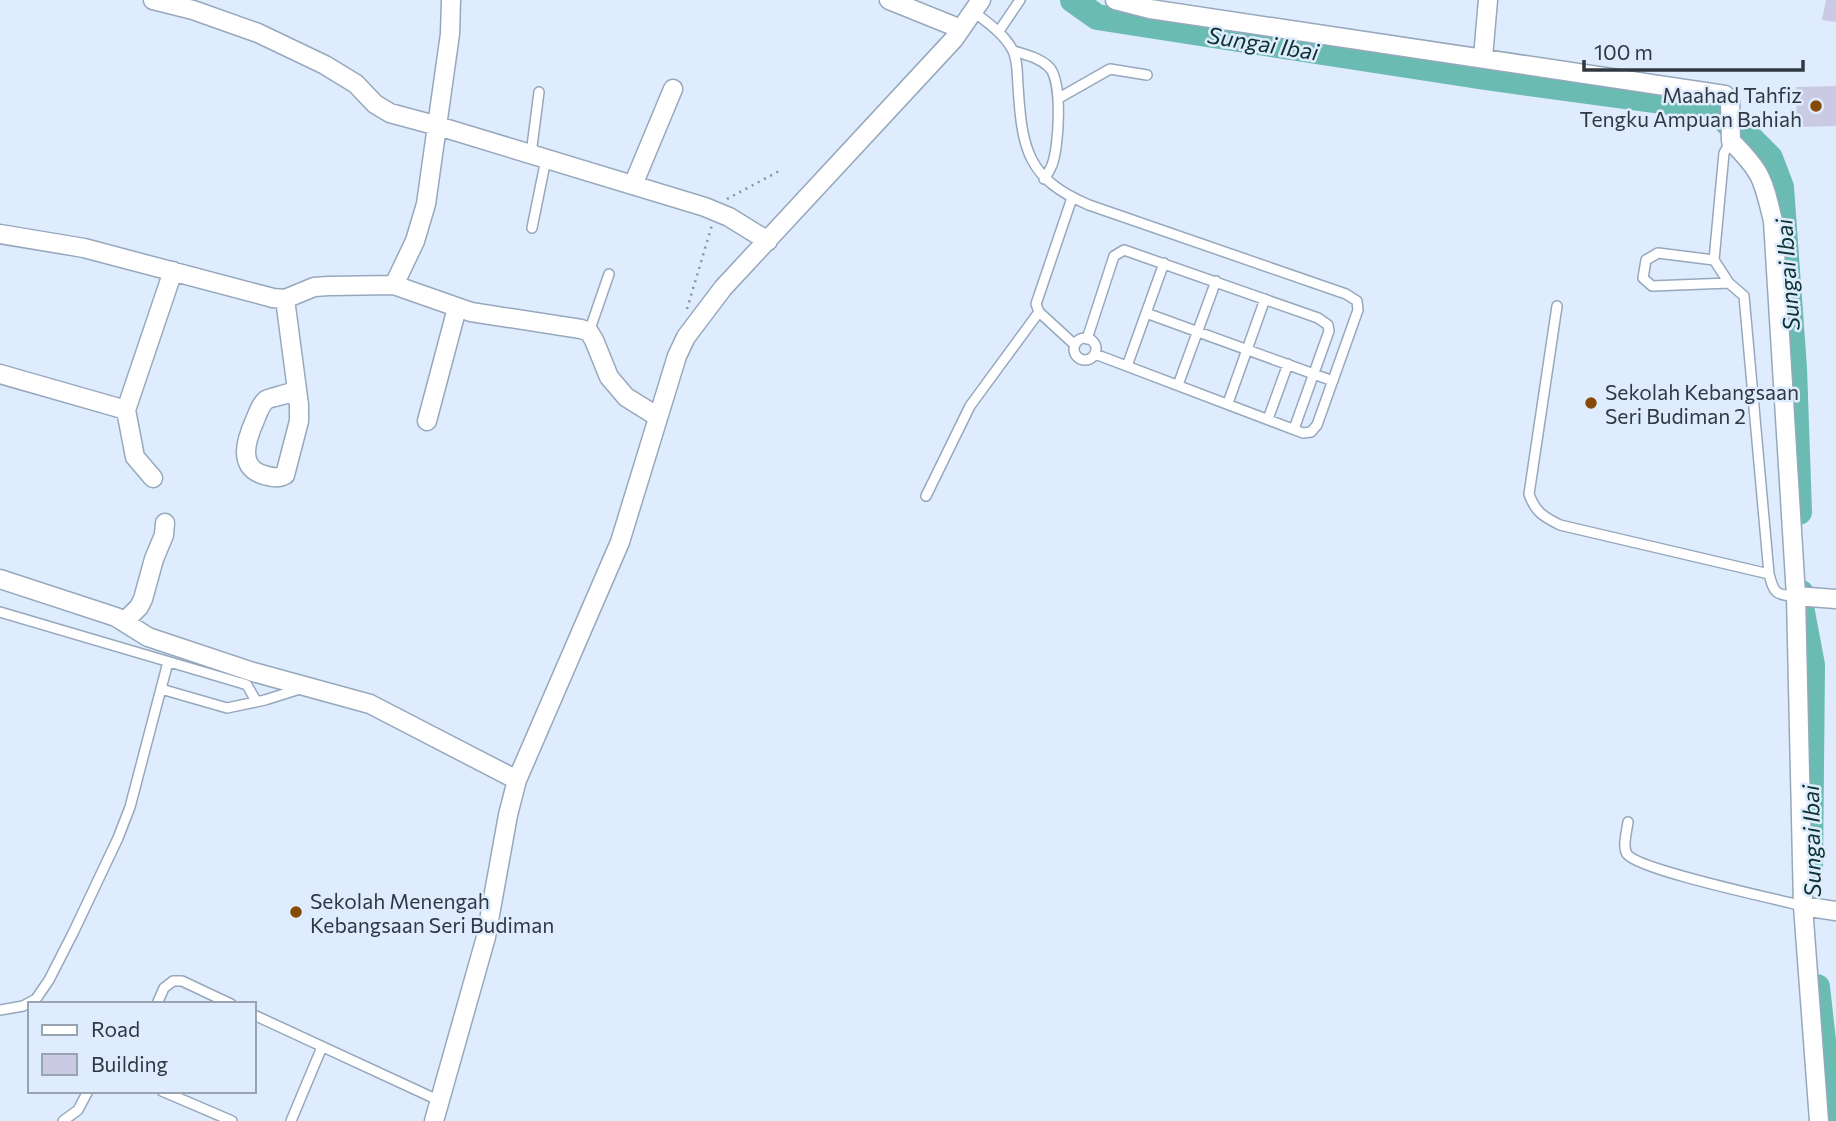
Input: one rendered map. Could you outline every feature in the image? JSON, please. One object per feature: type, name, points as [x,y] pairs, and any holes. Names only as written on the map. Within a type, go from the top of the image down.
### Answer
[{"type":"street","points":[[153,0],[193,10],[258,33],[356,83],[375,104],[399,117],[438,126],[716,212],[768,241]]},
{"type":"street","points":[[394,285],[422,222],[438,126],[450,34],[451,0]]},
{"type":"street","points":[[889,0],[961,29]]},
{"type":"street","points":[[1115,0],[1150,9],[1725,95],[1731,101],[1730,136],[1763,180],[1773,221],[1796,596],[1804,906],[1819,1121]]},
{"type":"street","points":[[1483,57],[1488,0]]},
{"type":"street","points":[[434,1121],[486,937],[517,779],[620,542],[677,356],[687,337],[723,288],[961,29],[978,6]]},
{"type":"street","points":[[633,185],[673,89]]},
{"type":"street","points":[[0,234],[84,248],[285,299],[314,287],[378,283],[394,285],[457,308],[571,326],[589,332],[609,377],[626,397],[658,417]]},
{"type":"street","points":[[153,478],[135,457],[126,410],[173,271]]},
{"type":"street","points":[[285,299],[296,390],[299,421],[288,471],[278,478],[261,474],[253,469],[244,452],[245,444],[261,406],[269,398],[284,397],[296,390]]},
{"type":"street","points":[[427,421],[457,308]]},
{"type":"street","points":[[0,374],[126,410]]},
{"type":"street","points":[[125,621],[143,599],[164,535],[165,523]]},
{"type":"street","points":[[0,579],[125,621],[148,637],[250,679],[349,696],[370,704],[517,779]]},
{"type":"street","points":[[1796,596],[1836,600]]},
{"type":"street","points":[[1804,906],[1829,910]]},
{"type":"lane","points":[[999,31],[1020,0]]},
{"type":"lane","points":[[978,6],[1014,51],[1020,124],[1026,148],[1044,179],[1072,198],[1346,294],[1357,301],[1358,310],[1317,425],[1311,432],[1303,433],[1096,354]]},
{"type":"lane","points":[[1014,51],[1048,66],[1055,75],[1059,98],[1053,163],[1044,179]]},
{"type":"lane","points":[[1059,98],[1110,69],[1147,75]]},
{"type":"lane","points":[[532,228],[539,157],[539,92]]},
{"type":"lane","points":[[1730,136],[1724,153],[1714,260],[1729,283],[1744,296],[1769,574],[1773,590],[1781,596],[1796,596]]},
{"type":"lane","points":[[1072,198],[1036,304],[1039,312],[1076,345]]},
{"type":"lane","points":[[1087,339],[1114,256],[1124,250],[1318,317],[1328,325],[1329,331],[1294,429]]},
{"type":"lane","points":[[1714,260],[1658,253],[1646,260],[1643,278],[1652,286],[1729,283]]},
{"type":"lane","points":[[1126,366],[1164,263]]},
{"type":"lane","points":[[589,332],[609,274]]},
{"type":"lane","points":[[1178,385],[1216,281]]},
{"type":"lane","points":[[1228,403],[1265,299]]},
{"type":"lane","points":[[1557,306],[1529,494],[1533,507],[1544,517],[1560,525],[1769,574]]},
{"type":"lane","points":[[926,496],[970,406],[1039,312]]},
{"type":"lane","points":[[1146,313],[1333,381]]},
{"type":"lane","points":[[1087,339],[1095,344],[1096,354],[1091,359],[1081,359],[1076,355],[1076,345],[1080,340],[1087,339]]},
{"type":"lane","points":[[1268,419],[1288,364]]},
{"type":"lane","points":[[0,612],[168,662],[250,679],[256,701]]},
{"type":"lane","points":[[30,1002],[36,999],[49,980],[127,815],[168,662]]},
{"type":"lane","points":[[161,689],[227,708],[304,688]]},
{"type":"lane","points":[[1628,822],[1624,848],[1632,859],[1676,874],[1804,906]]},
{"type":"lane","points":[[158,1002],[164,988],[173,981],[182,981],[227,1002]]},
{"type":"lane","points":[[0,1010],[28,1003]]},
{"type":"lane","points":[[256,1016],[440,1101]]},
{"type":"lane","points":[[291,1121],[322,1047]]},
{"type":"lane","points":[[63,1121],[78,1110],[87,1093]]},
{"type":"lane","points":[[167,1093],[232,1121]]},
{"type":"path","points":[[687,337],[688,299],[716,212],[722,202],[781,170]]},
{"type":"building","points":[[1826,0],[1836,0],[1836,22],[1822,20]]},
{"type":"building","name":"Maahad Tahfiz Tengku Ampuan Bahiah","points":[[1836,86],[1836,126],[1797,127],[1796,87]]},
{"type":"waterway","name":"Sungai Ibai","points":[[1073,0],[1097,17],[1485,77],[1714,108],[1739,135],[1751,139],[1770,158],[1781,187],[1794,368],[1799,512]]},
{"type":"waterway","name":"Sungai Ibai","points":[[1801,593],[1812,665],[1810,868]]},
{"type":"waterway","name":"Sungai Ibai","points":[[1817,987],[1832,1121]]},
{"type":"place","name":"Maahad Tahfiz Tengku Ampuan Bahiah","points":[[1816,106]]},
{"type":"place","name":"Sekolah Kebangsaan Seri Budiman 2","points":[[1591,403]]},
{"type":"place","name":"Sekolah Menengah Kebangsaan Seri Budiman","points":[[296,912]]}]
